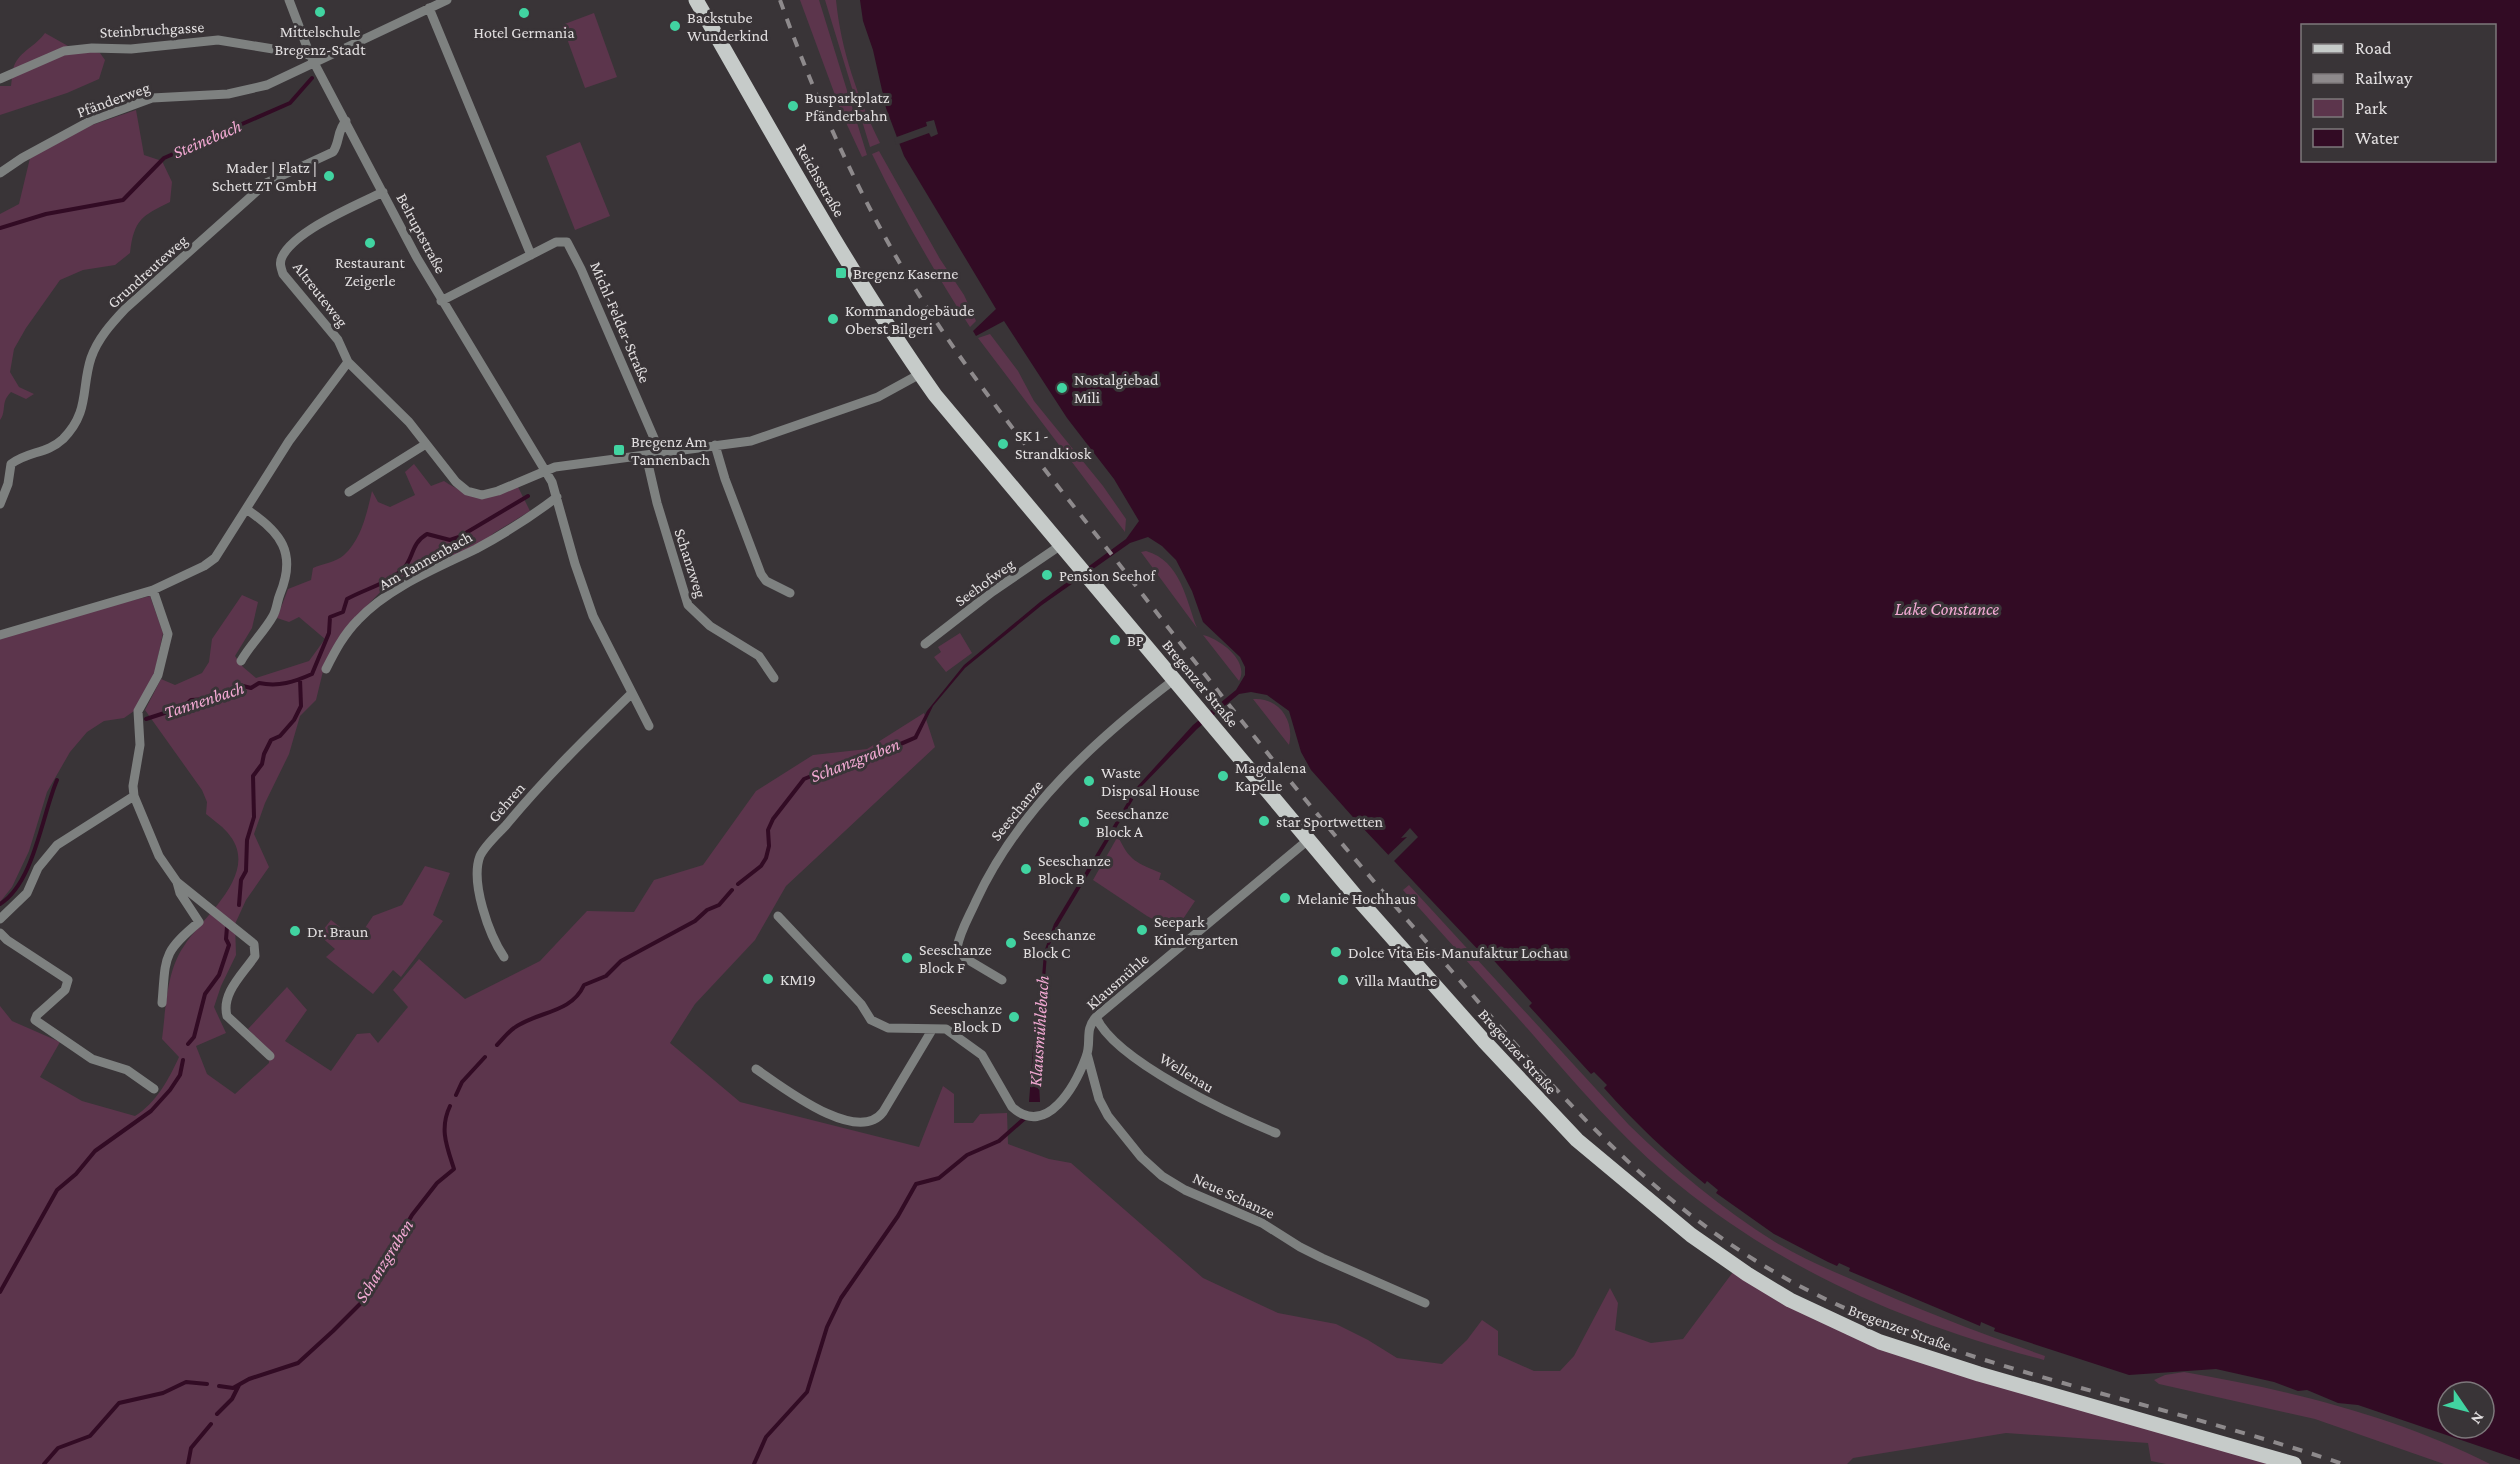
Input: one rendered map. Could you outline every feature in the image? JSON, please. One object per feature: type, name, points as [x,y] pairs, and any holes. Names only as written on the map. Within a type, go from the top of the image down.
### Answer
[{"type":"main road","name":"Reichsstraße","points":[[696,0],[845,259],[896,341],[920,374]]},
{"type":"main road","name":"Bregenzer Straße","points":[[920,374],[935,395],[1308,840],[1484,1041],[1576,1140],[1691,1235],[1747,1274],[1821,1315],[1908,1352],[2294,1464]]},
{"type":"street","name":"Belruptstraße","points":[[289,0],[312,58],[441,301],[545,470]]},
{"type":"street","name":"Pfänderweg","points":[[0,173],[22,158],[92,120],[152,98],[238,92],[267,85],[312,58],[447,0]]},
{"type":"street","points":[[429,8],[531,255]]},
{"type":"street","name":"Steinbruchgasse","points":[[0,79],[64,51],[92,48],[131,49],[218,40],[312,58]]},
{"type":"street","name":"Grundreuteweg","points":[[0,504],[8,484],[11,464],[21,456],[48,450],[64,439],[79,418],[84,406],[91,358],[106,329],[125,309],[266,183],[333,152],[337,147],[340,127],[346,122]]},
{"type":"street","name":"Altreuteweg","points":[[348,362],[338,340],[283,274],[280,266],[281,257],[291,245],[314,227],[383,192]]},
{"type":"street","name":"Michl-Felder-Straße","points":[[441,301],[560,240],[570,245],[656,443],[658,453]]},
{"type":"street","points":[[0,636],[153,590],[204,566],[215,558],[289,441],[348,362],[409,422],[456,482],[474,494],[482,495],[498,491],[555,466],[751,441],[889,393],[920,374]]},
{"type":"street","points":[[349,492],[426,444]]},
{"type":"street","points":[[715,445],[725,479],[761,574],[766,581],[790,593]]},
{"type":"street","name":"Schanzweg","points":[[646,455],[657,503],[688,605],[710,626],[759,656],[774,678]]},
{"type":"street","points":[[545,470],[557,497],[574,564],[593,616],[649,726]]},
{"type":"street","name":"Am Tannenbach","points":[[326,669],[349,630],[373,608],[430,570],[477,548],[539,511],[557,497]]},
{"type":"street","points":[[241,661],[273,616],[288,574],[285,548],[268,526],[246,509]]},
{"type":"street","name":"Seehofweg","points":[[926,644],[992,592],[1037,564],[1060,545]]},
{"type":"street","points":[[153,590],[168,634],[158,675],[138,711],[140,745],[133,786],[134,796],[159,856],[177,882],[254,944],[255,956],[228,992],[225,1008],[227,1016],[270,1056]]},
{"type":"street","name":"Seeschanze","points":[[1002,980],[965,958],[957,948],[967,919],[1002,850],[1042,799],[1066,774],[1175,679]]},
{"type":"street","name":"Gehren","points":[[504,957],[490,931],[478,884],[477,876],[481,855],[556,767],[631,694]]},
{"type":"street","points":[[0,919],[27,893],[38,868],[57,844],[134,796]]},
{"type":"street","name":"Klausmühle","points":[[778,916],[861,1004],[871,1020],[888,1028],[946,1029],[974,1048],[991,1068],[1012,1107],[1020,1113],[1032,1116],[1048,1113],[1061,1103],[1087,1054],[1088,1030],[1096,1017],[1308,840]]},
{"type":"street","points":[[162,1002],[165,960],[171,948],[200,922],[180,893],[177,882]]},
{"type":"street","points":[[0,933],[68,980],[65,990],[37,1015],[35,1020],[92,1059],[127,1070],[154,1089]]},
{"type":"street","name":"Wellenau","points":[[1096,1017],[1101,1028],[1114,1041],[1169,1079],[1223,1111],[1276,1133]]},
{"type":"street","points":[[756,1069],[819,1109],[851,1121],[868,1122],[876,1119],[883,1112],[932,1030]]},
{"type":"street","name":"Neue Schanze","points":[[1087,1054],[1099,1099],[1108,1116],[1141,1157],[1162,1176],[1194,1194],[1262,1223],[1322,1258],[1425,1303]]},
{"type":"green space","points":[[800,0],[819,0],[867,155],[862,157],[842,114]]},
{"type":"green space","points":[[825,0],[836,0],[846,56],[880,143],[870,147]]},
{"type":"green space","points":[[594,13],[617,77],[585,88],[562,25]]},
{"type":"green space","points":[[45,33],[68,46],[100,53],[105,60],[99,79],[67,93],[0,115],[0,86],[11,86],[13,68],[17,61]]},
{"type":"green space","points":[[136,110],[144,155],[162,161],[172,182],[170,202],[152,211],[141,220],[134,233],[130,253],[115,265],[83,270],[60,280],[14,349],[10,372],[19,387],[34,394],[26,399],[11,392],[0,420],[0,214],[19,204],[30,158],[89,126]]},
{"type":"green space","points":[[580,142],[610,216],[575,230],[546,156]]},
{"type":"green space","points":[[879,151],[940,259],[964,295],[976,321],[970,327],[894,198],[872,154]]},
{"type":"green space","points":[[990,334],[1018,371],[1034,401],[1103,486],[1126,519],[1125,532],[978,338]]},
{"type":"green space","points":[[414,464],[431,486],[444,481],[463,491],[480,494],[517,485],[530,511],[494,533],[470,554],[424,566],[389,583],[354,619],[325,663],[316,700],[300,716],[289,754],[265,803],[254,834],[269,867],[246,900],[235,924],[236,955],[214,1007],[226,1033],[196,1046],[207,1074],[235,1094],[269,1063],[268,1051],[248,1029],[287,987],[307,1010],[285,1041],[331,1071],[357,1034],[370,1033],[378,1043],[408,1007],[393,990],[419,959],[465,999],[540,961],[587,911],[634,912],[654,880],[703,865],[756,791],[813,755],[867,749],[924,713],[935,747],[786,886],[755,940],[695,1004],[670,1043],[740,1102],[919,1147],[943,1086],[954,1094],[954,1123],[973,1123],[980,1114],[1007,1113],[1008,1144],[1049,1159],[1071,1163],[1203,1278],[1278,1313],[1336,1324],[1397,1358],[1442,1364],[1467,1340],[1482,1320],[1498,1331],[1498,1355],[1534,1371],[1560,1371],[1574,1356],[1610,1288],[1618,1303],[1615,1330],[1651,1343],[1683,1339],[1733,1272],[1818,1321],[2272,1464],[2166,1464],[2151,1461],[2148,1443],[2006,1433],[1853,1458],[1847,1464],[0,1464],[0,1006],[12,1021],[60,1042],[40,1077],[82,1101],[135,1116],[156,1097],[179,1057],[162,1039],[170,979],[174,967],[184,946],[226,892],[234,877],[238,862],[236,847],[227,832],[206,814],[207,802],[202,790],[145,710],[161,679],[175,685],[202,673],[209,662],[212,639],[242,595],[258,602],[252,628],[235,656],[243,667],[256,678],[309,661],[325,639],[299,617],[289,622],[277,618],[288,589],[311,580],[313,568],[337,559],[350,549],[362,526],[372,491],[378,502],[390,507],[415,495],[405,472]]},
{"type":"green space","points":[[1146,551],[1158,556],[1175,572],[1197,628],[1141,552]]},
{"type":"green space","points":[[150,596],[163,633],[154,676],[134,711],[124,718],[104,721],[87,732],[70,752],[47,792],[29,851],[12,887],[0,902],[0,634]]},
{"type":"green space","points":[[960,633],[972,653],[946,672],[934,657],[941,652],[938,647]]},
{"type":"green space","points":[[1203,635],[1217,641],[1232,652],[1240,666],[1239,681]]},
{"type":"green space","points":[[1253,699],[1270,702],[1283,712],[1290,727],[1289,745]]},
{"type":"green space","points":[[1118,836],[1130,856],[1146,867],[1161,873],[1159,880],[1163,880],[1195,901],[1175,931],[1147,916],[1093,880]]},
{"type":"green space","points":[[425,866],[450,873],[433,915],[443,921],[401,977],[393,970],[373,994],[326,957],[335,949],[319,935],[331,920],[357,940],[373,916],[402,905]]},
{"type":"green space","points":[[1409,885],[1629,1125],[1717,1202],[1794,1253],[1924,1311],[2045,1356],[2044,1360],[1945,1330],[1851,1292],[1762,1244],[1720,1216],[1658,1167],[1600,1110],[1403,890]]},
{"type":"green space","points":[[2184,1372],[2302,1396],[2417,1432],[2490,1464],[2444,1464],[2315,1419],[2159,1384],[2154,1380],[2165,1375]]},
{"type":"water","name":"Lake Constance","points":[[860,0],[2520,0],[2520,1460],[2461,1440],[2496,1440],[2496,1380],[2436,1380],[2436,1431],[2358,1405],[2338,1403],[2307,1390],[2298,1391],[2274,1382],[2216,1369],[2129,1375],[1994,1331],[1995,1328],[1981,1322],[1980,1326],[1849,1271],[1850,1268],[1839,1263],[1837,1266],[1828,1262],[1774,1234],[1716,1193],[1718,1190],[1707,1181],[1705,1184],[1691,1173],[1616,1101],[1604,1088],[1607,1085],[1594,1072],[1591,1074],[1529,1006],[1532,1003],[1488,954],[1485,957],[1311,770],[1301,752],[1289,711],[1267,695],[1251,692],[1239,694],[1197,729],[1140,788],[1054,932],[1047,954],[1042,1018],[1044,1027],[1038,1064],[1040,1102],[1029,1102],[1044,952],[1054,924],[1136,788],[1193,725],[1236,690],[1245,675],[1245,667],[1240,657],[1203,622],[1192,591],[1176,560],[1162,546],[1148,537],[1130,543],[1042,605],[965,668],[933,706],[917,739],[883,754],[841,765],[841,763],[876,752],[914,736],[927,711],[964,665],[1040,602],[1126,539],[1139,521],[1114,479],[1067,418],[1004,321],[976,336],[973,331],[996,309],[904,156],[886,108],[873,50],[863,21]]},
{"type":"pier","points":[[934,120],[938,134],[931,137],[929,133],[896,145],[894,138],[927,126],[926,122]]},
{"type":"pier","points":[[1410,828],[1418,837],[1392,863],[1386,857],[1407,837],[1401,838]]},
{"type":"waterway","name":"Steinebach","points":[[0,228],[46,214],[123,200],[164,158],[290,103],[312,78]]},
{"type":"waterway","name":"Tannenbach","points":[[146,719],[183,707],[191,700],[211,699],[218,694],[224,695],[239,685],[251,688],[259,683],[280,684],[312,674],[329,633],[330,617],[343,612],[347,599],[397,574],[409,561],[418,542],[427,534],[450,540],[459,537],[528,496]]},
{"type":"waterway","points":[[239,905],[241,880],[246,871],[247,840],[254,817],[253,776],[262,764],[271,740],[280,736],[294,720],[301,706],[300,679]]},
{"type":"waterway","name":"Schanzgraben","points":[[738,884],[761,866],[766,858],[769,846],[768,830],[773,819],[804,779],[844,763]]},
{"type":"waterway","points":[[0,904],[12,894],[29,865],[57,780]]},
{"type":"waterway","name":"Schanzgraben","points":[[497,1045],[523,1022],[571,1002],[584,985],[606,976],[621,961],[695,921],[707,910],[719,905],[732,890]]},
{"type":"waterway","points":[[188,1044],[194,1037],[205,994],[219,975],[229,945],[226,939],[227,927]]},
{"type":"waterway","name":"Schanzgraben","points":[[456,1095],[462,1082],[485,1057]]},
{"type":"waterway","points":[[0,1292],[57,1190],[76,1174],[95,1151],[151,1111],[180,1075],[183,1060]]},
{"type":"waterway","name":"Schanzgraben","points":[[219,1386],[233,1388],[249,1379],[298,1363],[365,1299],[412,1215],[437,1183],[454,1169],[445,1130],[450,1106]]},
{"type":"waterway","name":"Klausmühlebach","points":[[754,1464],[766,1437],[807,1392],[827,1327],[841,1298],[898,1216],[916,1184],[939,1178],[967,1155],[999,1141],[1025,1118]]},
{"type":"waterway","name":"Schanzgraben","points":[[44,1464],[58,1448],[90,1436],[119,1403],[163,1393],[186,1382],[207,1384]]},
{"type":"waterway","points":[[217,1414],[232,1399],[239,1385]]},
{"type":"waterway","points":[[188,1464],[191,1448],[211,1424]]},
{"type":"railway","points":[[780,0],[804,63],[858,186],[915,289],[972,373],[1032,454],[1268,754],[1341,843],[1538,1069],[1624,1158],[1670,1199],[1719,1236],[1771,1270],[1877,1322],[1987,1361],[2239,1432],[2343,1464]]},
{"type":"place","name":"Mittelschule Bregenz-Stadt","points":[[320,12]]},
{"type":"place","name":"Hotel Germania","points":[[524,13]]},
{"type":"place","name":"Backstube Wunderkind","points":[[675,26]]},
{"type":"place","name":"Busparkplatz Pfänderbahn","points":[[793,106]]},
{"type":"place","name":"Mader | Flatz | Schett ZT GmbH","points":[[329,176]]},
{"type":"place","name":"Restaurant Zeigerle","points":[[370,243]]},
{"type":"place","name":"Bregenz Kaserne","points":[[841,273]]},
{"type":"place","name":"Kommandogebäude Oberst Bilgeri","points":[[833,319]]},
{"type":"place","name":"Nostalgiebad Mili","points":[[1062,388]]},
{"type":"place","name":"SK 1 - Strandkiosk","points":[[1003,444]]},
{"type":"place","name":"Bregenz Am Tannenbach","points":[[619,450]]},
{"type":"place","name":"Pension Seehof","points":[[1047,575]]},
{"type":"place","name":"BP","points":[[1115,640]]},
{"type":"place","name":"Magdalena Kapelle","points":[[1223,776]]},
{"type":"place","name":"Waste Disposal House","points":[[1089,781]]},
{"type":"place","name":"star Sportwetten","points":[[1264,821]]},
{"type":"place","name":"Seeschanze Block A","points":[[1084,822]]},
{"type":"place","name":"Seeschanze Block B","points":[[1026,869]]},
{"type":"place","name":"Melanie Hochhaus","points":[[1285,898]]},
{"type":"place","name":"Seepark Kindergarten","points":[[1142,930]]},
{"type":"place","name":"Dr. Braun","points":[[295,931]]},
{"type":"place","name":"Seeschanze Block C","points":[[1011,943]]},
{"type":"place","name":"Dolce Vita Eis-Manufaktur Lochau","points":[[1336,952]]},
{"type":"place","name":"Seeschanze Block F","points":[[907,958]]},
{"type":"place","name":"KM19","points":[[768,979]]},
{"type":"place","name":"Villa Mauthe","points":[[1343,980]]},
{"type":"place","name":"Seeschanze Block D","points":[[1014,1017]]}]
